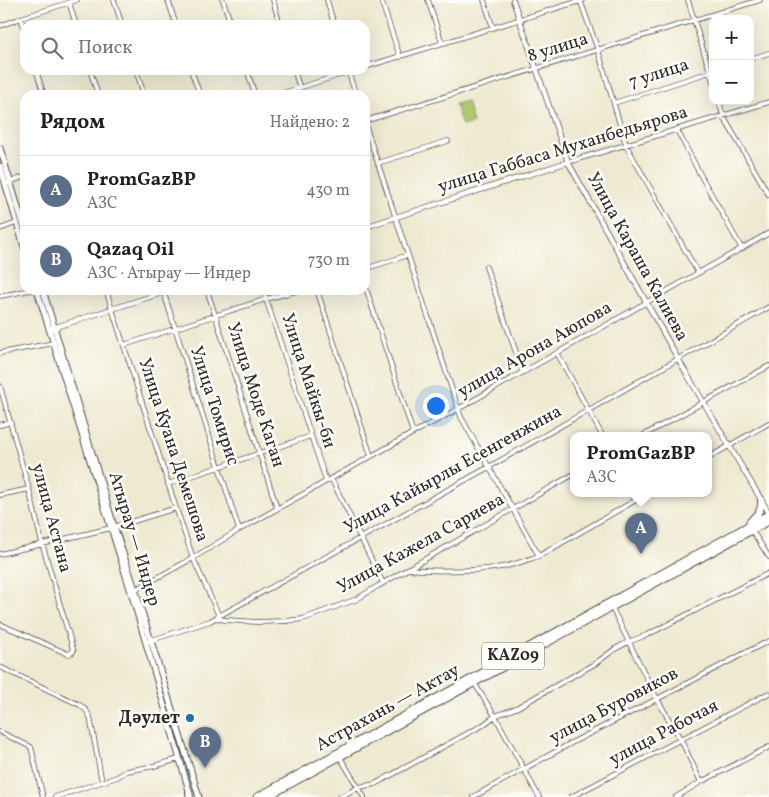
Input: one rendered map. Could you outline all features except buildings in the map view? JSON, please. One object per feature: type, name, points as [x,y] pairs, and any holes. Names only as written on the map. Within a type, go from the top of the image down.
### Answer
[{"type":"highway","points":[[750,528],[750,521],[760,512],[761,500],[769,504]]},
{"type":"highway","name":"Астрахань — Актау","points":[[473,681],[612,608],[750,528],[769,513]]},
{"type":"highway","name":"Астрахань — Актау","points":[[256,797],[420,710],[750,528],[769,521]]},
{"type":"highway","name":"Астрахань — Актау","points":[[267,797],[420,710]]},
{"type":"main road","points":[[0,148],[20,235]]},
{"type":"main road","points":[[0,166],[20,216]]},
{"type":"main road","name":"Атырау — Индер","points":[[40,295],[52,328],[113,527]]},
{"type":"main road","name":"Атырау — Индер","points":[[44,295],[54,343],[133,590],[151,640],[199,797]]},
{"type":"main road","name":"Атырау — Индер","points":[[133,590],[145,642],[190,796]]},
{"type":"street","points":[[0,26],[76,0]]},
{"type":"street","points":[[114,0],[120,20]]},
{"type":"street","points":[[168,0],[174,20]]},
{"type":"street","points":[[223,0],[230,20]]},
{"type":"street","points":[[272,0],[278,20]]},
{"type":"street","points":[[327,0],[333,20]]},
{"type":"street","points":[[380,0],[400,57]]},
{"type":"street","points":[[428,0],[442,43]]},
{"type":"street","points":[[484,0],[493,28]]},
{"type":"street","name":"Улица Караша Калиева","points":[[513,0],[568,162],[678,359],[769,513]]},
{"type":"street","points":[[370,66],[581,0],[626,145],[698,274]]},
{"type":"street","points":[[688,0],[709,65]]},
{"type":"street","name":"8 улица","points":[[370,120],[760,0]]},
{"type":"street","points":[[68,2],[74,20]]},
{"type":"street","points":[[754,58],[769,53]]},
{"type":"street","name":"7 улица","points":[[614,103],[709,72]]},
{"type":"street","points":[[38,75],[42,90]]},
{"type":"street","points":[[92,75],[96,90]]},
{"type":"street","points":[[138,75],[142,90]]},
{"type":"street","points":[[193,75],[198,90]]},
{"type":"street","points":[[249,75],[253,90]]},
{"type":"street","points":[[295,75],[299,88]]},
{"type":"street","points":[[292,90],[336,75]]},
{"type":"street","points":[[349,75],[354,90]]},
{"type":"street","name":"улица Габбаса Муханбедьярова","points":[[370,225],[568,162],[769,102]]},
{"type":"street","points":[[720,105],[723,116],[769,194]]},
{"type":"street","points":[[677,130],[742,249]]},
{"type":"street","points":[[370,138],[461,417],[539,556]]},
{"type":"street","points":[[378,163],[448,141]]},
{"type":"street","points":[[8,183],[20,178]]},
{"type":"street","points":[[0,229],[16,223]]},
{"type":"street","name":"улица Арона Аюпова","points":[[133,590],[769,233]]},
{"type":"street","points":[[370,267],[408,255]]},
{"type":"street","points":[[486,267],[523,372]]},
{"type":"street","points":[[0,296],[20,292]]},
{"type":"street","name":"Улица Куана Демешова","points":[[108,295],[176,508],[193,558],[217,617]]},
{"type":"street","points":[[52,328],[152,295]]},
{"type":"street","name":"Улица Томирис","points":[[164,295],[238,530]]},
{"type":"street","name":"Улица Моде Каган","points":[[209,295],[277,508]]},
{"type":"street","name":"Улица Майкы-би","points":[[264,295],[326,481]]},
{"type":"street","points":[[124,345],[283,295]]},
{"type":"street","points":[[319,295],[371,456]]},
{"type":"street","points":[[369,295],[413,433]]},
{"type":"street","name":"Улица Кайырлы Есенгенжина","points":[[145,642],[210,621],[489,467],[769,308]]},
{"type":"street","points":[[0,353],[54,343]]},
{"type":"street","points":[[557,353],[600,432]]},
{"type":"street","points":[[649,432],[769,366]]},
{"type":"street","name":"улица Астана","points":[[0,386],[73,652],[68,654],[0,624]]},
{"type":"street","points":[[0,424],[11,422]]},
{"type":"street","points":[[712,456],[769,424]]},
{"type":"street","points":[[168,484],[311,436]]},
{"type":"street","name":"Улица Кажела Сариева","points":[[217,617],[225,620],[258,622],[303,619],[357,599],[570,476]]},
{"type":"street","points":[[331,478],[384,583]]},
{"type":"street","points":[[0,495],[29,489]]},
{"type":"street","points":[[407,569],[460,570],[502,567],[539,556],[638,498]]},
{"type":"street","points":[[0,554],[113,527],[176,508]]},
{"type":"street","points":[[750,528],[769,557]]},
{"type":"street","points":[[340,797],[359,787],[375,784],[483,725],[495,716],[516,708],[588,668],[614,649],[647,635],[769,573]]},
{"type":"street","points":[[612,608],[657,699],[702,782]]},
{"type":"street","name":"улица Буровиков","points":[[473,797],[575,741],[769,641]]},
{"type":"street","points":[[0,667],[80,705],[86,710],[90,717],[102,782]]},
{"type":"street","points":[[473,681],[495,716],[539,797]]},
{"type":"street","name":"улица Рабочая","points":[[571,797],[769,693]]},
{"type":"street","points":[[0,732],[31,747],[42,797]]},
{"type":"street","points":[[676,797],[769,747]]},
{"type":"street","points":[[340,757],[364,797]]},
{"type":"street","points":[[56,797],[116,777],[127,771],[179,759]]},
{"type":"green space","points":[[467,101],[473,123],[462,126],[455,104]]},
{"type":"place","name":"PromGazBP","points":[[641,554]]},
{"type":"place","name":"Дәулет","points":[[190,718]]},
{"type":"place","name":"Qazaq Oil","points":[[205,768]]}]
